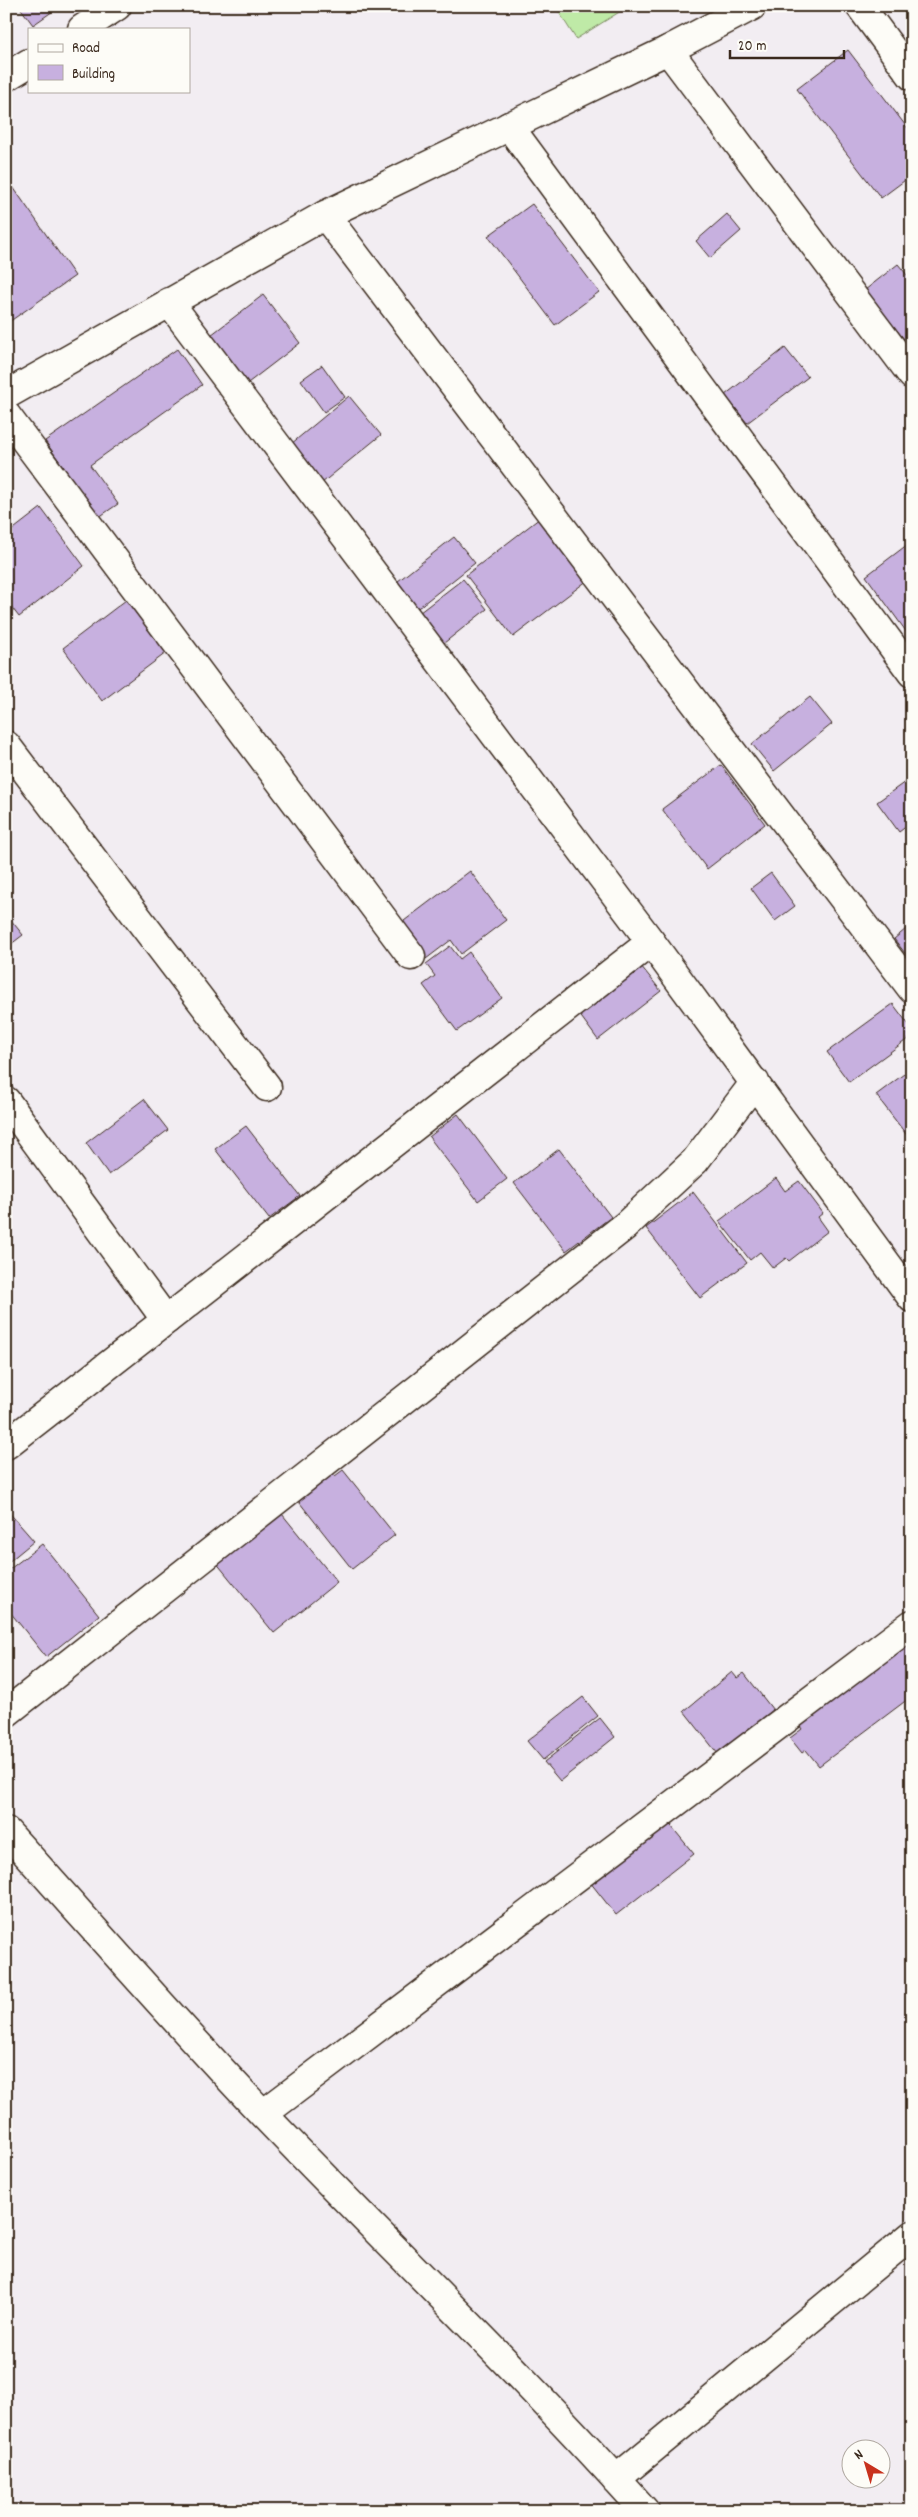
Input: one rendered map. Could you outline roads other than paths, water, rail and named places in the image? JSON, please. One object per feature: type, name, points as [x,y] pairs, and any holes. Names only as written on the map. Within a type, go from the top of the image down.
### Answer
[{"type":"street","points":[[84,28],[117,6]]},
{"type":"street","points":[[6,396],[325,215],[668,50],[752,6]]},
{"type":"street","points":[[860,6],[912,76]]},
{"type":"street","points":[[668,50],[912,375]]},
{"type":"street","points":[[6,77],[28,64]]},
{"type":"street","points":[[509,126],[912,673]]},
{"type":"street","points":[[325,215],[912,990]]},
{"type":"street","points":[[169,302],[756,1082],[912,1298]]},
{"type":"street","points":[[6,415],[411,956]]},
{"type":"street","points":[[6,745],[267,1087]]},
{"type":"street","points":[[10,1433],[166,1320],[651,942]]},
{"type":"street","points":[[6,1712],[626,1226],[694,1161],[756,1082]]},
{"type":"street","points":[[6,1101],[166,1320]]},
{"type":"street","points":[[263,2114],[912,1624]]},
{"type":"street","points":[[6,1831],[191,2037],[263,2114],[463,2316],[645,2511]]},
{"type":"street","points":[[616,2478],[912,2235]]}]
